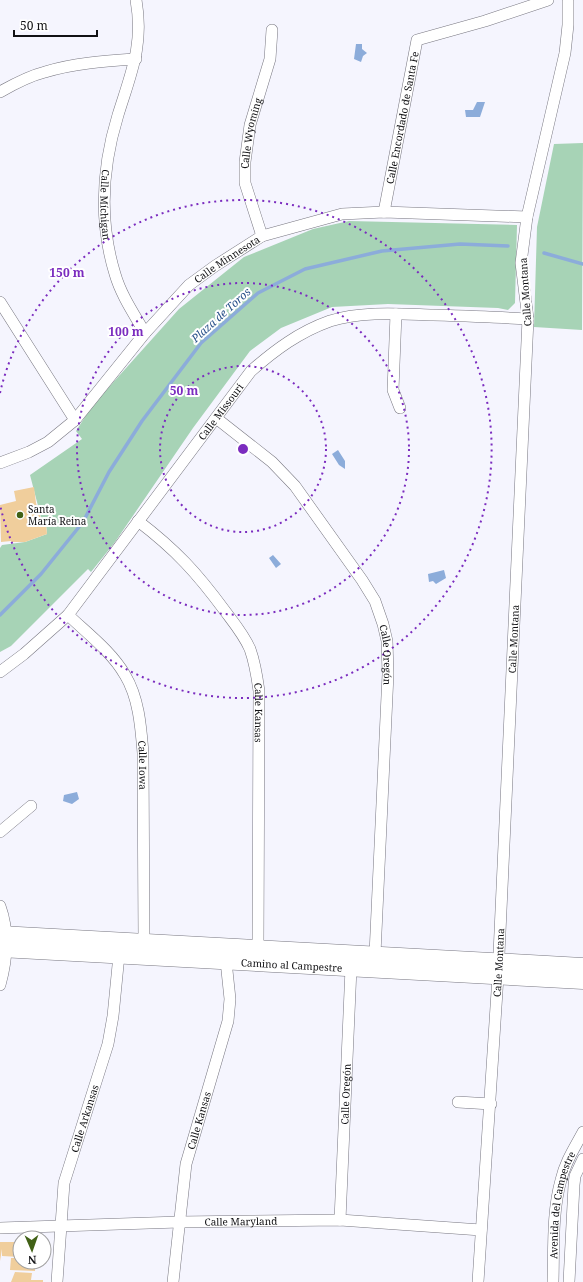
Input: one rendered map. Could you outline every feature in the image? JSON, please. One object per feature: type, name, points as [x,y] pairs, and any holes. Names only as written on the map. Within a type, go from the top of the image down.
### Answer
[{"type":"street","name":"Calle Míchigan","points":[[136,0],[139,16],[136,59],[110,146],[104,179],[106,237],[115,275],[128,305],[145,333]]},
{"type":"street","name":"Calle Encordado de Santa Fe","points":[[384,212],[417,40],[485,21],[548,0]]},
{"type":"street","name":"Calle Montana","points":[[478,1282],[491,1104],[528,319],[521,263],[527,217],[565,53],[568,25],[568,0]]},
{"type":"street","name":"Calle Wyoming","points":[[262,236],[245,183],[245,162],[250,125],[270,59],[272,30]]},
{"type":"street","points":[[0,92],[20,81],[45,72],[81,65],[136,59]]},
{"type":"street","name":"Calle Minnesota","points":[[0,463],[29,452],[48,442],[75,420],[145,333],[189,285],[215,266],[262,236],[342,214],[384,212],[527,217]]},
{"type":"street","points":[[0,302],[75,420]]},
{"type":"street","points":[[396,314],[394,390],[400,408]]},
{"type":"street","name":"Calle Missouri","points":[[0,672],[24,654],[68,615],[251,371],[276,349],[298,335],[330,322],[355,315],[396,314],[528,319]]},
{"type":"street","name":"Calle Oregón","points":[[216,418],[272,462],[295,486],[362,580],[375,601],[383,624],[387,641],[388,674],[375,954]]},
{"type":"street","name":"Calle Kansas","points":[[138,521],[164,541],[186,562],[206,585],[240,632],[249,648],[256,669],[259,691],[258,948]]},
{"type":"street","name":"Calle Iowa","points":[[68,615],[116,662],[126,676],[132,690],[140,724],[143,753],[144,942]]},
{"type":"street","points":[[0,832],[31,806]]},
{"type":"street","points":[[0,906],[3,941],[0,985]]},
{"type":"street","name":"Camino al Campestre","points":[[3,941],[119,955],[351,968],[498,969],[583,966]]},
{"type":"street","name":"Camino al Campestre","points":[[3,941],[144,942],[375,954],[583,981]]},
{"type":"street","name":"Calle Arkansas","points":[[57,1282],[60,1226],[66,1176],[108,1044],[113,1016],[119,955]]},
{"type":"street","name":"Calle Kansas","points":[[172,1282],[186,1164],[228,1021],[230,999],[226,961]]},
{"type":"street","name":"Calle Oregón","points":[[340,1220],[351,968]]},
{"type":"street","points":[[458,1102],[491,1104]]},
{"type":"street","name":"Avenida del Campestre","points":[[553,1282],[555,1216],[560,1179],[567,1161],[583,1132]]},
{"type":"street","name":"Avenida del Campestre","points":[[569,1282],[575,1176],[583,1159]]},
{"type":"street","name":"Calle Maryland","points":[[0,1228],[179,1222],[340,1220],[481,1230]]},
{"type":"green space","points":[[583,143],[582,330],[534,327],[537,227],[554,144]]},
{"type":"green space","points":[[349,221],[517,225],[515,303],[508,310],[498,308],[388,304],[332,307],[281,328],[250,351],[193,428],[115,542],[91,572],[88,569],[11,646],[0,652],[0,548],[2,545],[25,542],[47,534],[46,524],[43,525],[30,475],[82,439],[76,431],[92,406],[179,309],[244,257],[313,229]]},
{"type":"water","points":[[356,44],[362,44],[362,49],[367,53],[363,56],[361,62],[354,59]]},
{"type":"water","points":[[477,102],[485,102],[480,117],[466,117],[465,110],[473,110]]},
{"type":"water","points":[[338,450],[345,461],[345,469],[339,465],[332,454]]},
{"type":"water","points":[[273,555],[281,564],[276,568],[269,558]]},
{"type":"water","points":[[444,570],[446,578],[436,584],[433,581],[429,582],[428,574]]},
{"type":"water","points":[[77,792],[79,799],[72,804],[63,801],[64,795]]},
{"type":"building","name":"Santa María Reina","points":[[34,487],[36,503],[43,525],[46,524],[47,534],[25,542],[1,542],[0,505],[16,501],[14,491]]},
{"type":"building","points":[[0,1242],[12,1242],[12,1257],[2,1256],[2,1249],[0,1261]]},
{"type":"building","points":[[12,1258],[12,1270],[35,1271],[10,1270]]},
{"type":"building","points":[[15,1272],[32,1273],[31,1280],[43,1280],[43,1282],[11,1282]]},
{"type":"waterway","name":"Plaza de Toros","points":[[0,615],[41,574],[83,522],[109,472],[142,421],[201,343],[258,293],[305,269],[382,251],[460,244],[508,246]]},
{"type":"waterway","name":"Plaza de Toros","points":[[544,253],[583,264]]},
{"type":"place","name":"Santa María Reina","points":[[20,515]]}]
